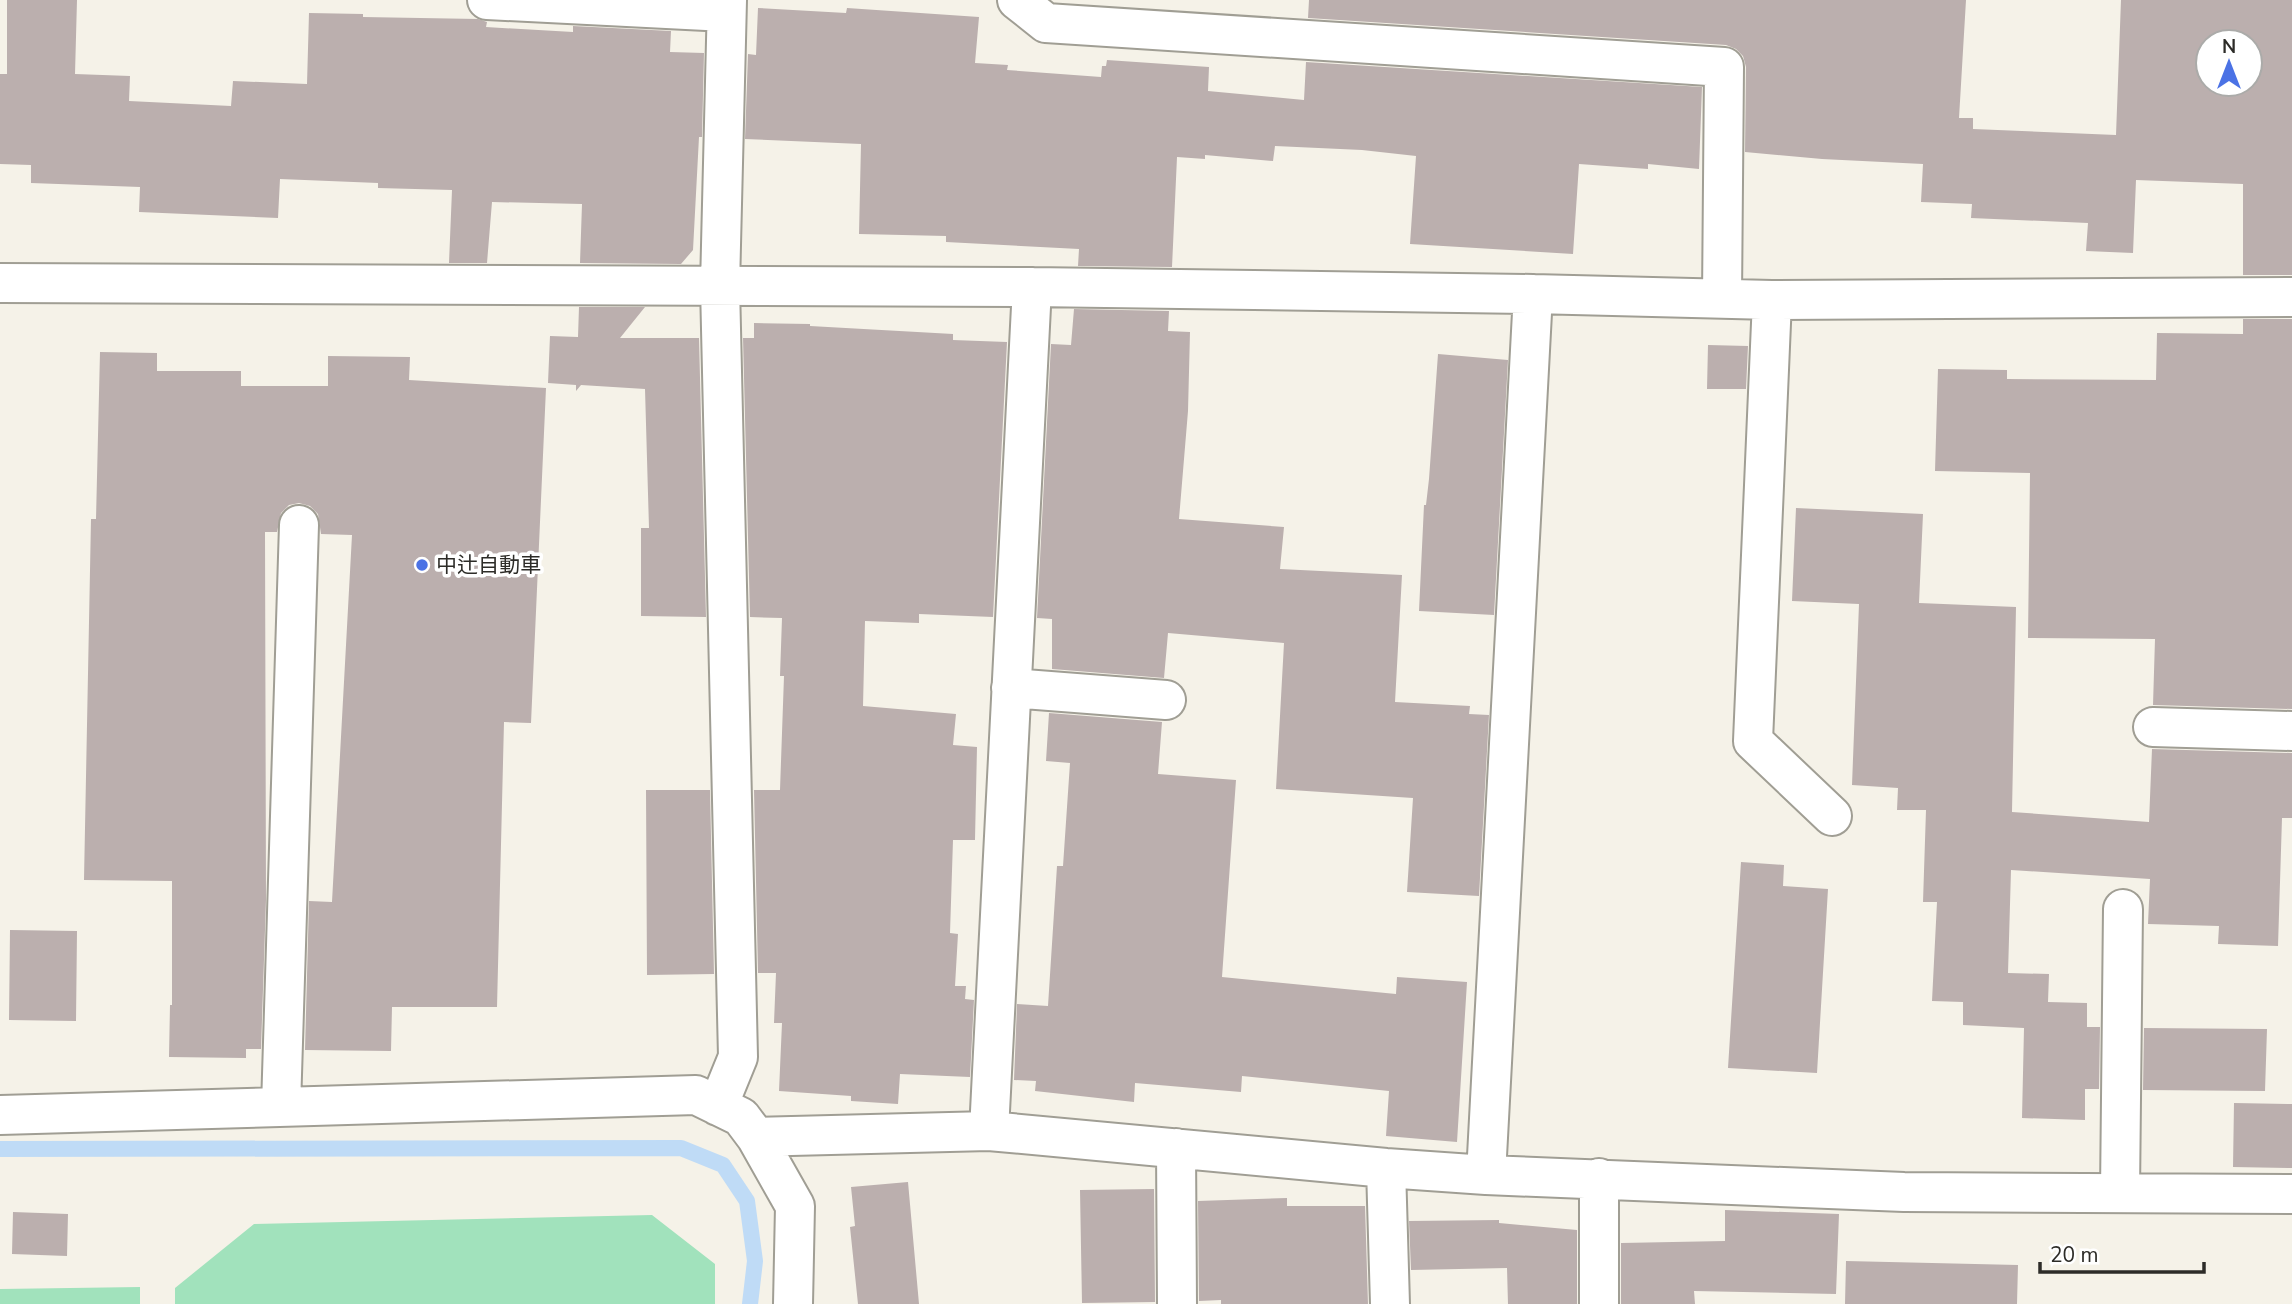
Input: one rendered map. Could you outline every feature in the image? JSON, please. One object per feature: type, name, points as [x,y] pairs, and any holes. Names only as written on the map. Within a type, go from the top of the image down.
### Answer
[{"type":"street","points":[[487,0],[726,6],[720,285],[738,1057],[718,1106]]},
{"type":"street","points":[[1017,0],[1046,23],[1724,67],[1723,298]]},
{"type":"street","points":[[0,283],[1032,287],[1772,300],[2292,297]]},
{"type":"street","points":[[989,1131],[1032,287]]},
{"type":"street","points":[[1486,1174],[1533,294]]},
{"type":"street","points":[[1772,300],[1753,741],[1832,816]]},
{"type":"street","points":[[281,1107],[299,525]]},
{"type":"street","points":[[1011,688],[1166,700]]},
{"type":"street","points":[[2153,727],[2292,730]]},
{"type":"street","points":[[2120,1193],[2123,909]]},
{"type":"street","points":[[0,1115],[696,1095],[741,1117],[756,1137],[795,1206],[793,1304]]},
{"type":"street","points":[[756,1137],[989,1131],[1386,1168],[1486,1174],[1904,1192],[2292,1194]]},
{"type":"street","points":[[1176,1148],[1177,1304]]},
{"type":"street","points":[[1386,1168],[1390,1304]]},
{"type":"street","points":[[1599,1178],[1599,1304]]},
{"type":"green space","points":[[652,1215],[715,1264],[715,1304],[175,1304],[175,1288],[254,1224]]},
{"type":"green space","points":[[140,1287],[140,1304],[0,1304],[0,1289]]},
{"type":"building","points":[[7,0],[77,0],[75,74],[130,76],[129,101],[231,106],[233,81],[307,84],[309,13],[478,19],[487,22],[486,27],[573,32],[573,26],[671,31],[670,52],[704,53],[702,137],[699,137],[693,250],[681,264],[580,263],[582,204],[492,202],[487,263],[449,263],[452,190],[378,188],[378,183],[280,179],[278,218],[139,212],[140,187],[31,183],[31,165],[0,164],[0,74],[7,74]]},
{"type":"building","points":[[1309,0],[1966,0],[1959,118],[1973,118],[1973,129],[2116,135],[2121,0],[2292,0],[2292,275],[2243,275],[2243,184],[2136,180],[2133,253],[2086,251],[2088,223],[1971,218],[1972,204],[1921,202],[1923,164],[1745,152],[1746,67],[1743,56],[1726,45],[1308,18]]},
{"type":"building","points":[[758,8],[846,13],[847,8],[979,17],[975,63],[1008,65],[1007,70],[1101,77],[1102,66],[1106,66],[1107,60],[1209,67],[1208,91],[1304,100],[1306,62],[1702,87],[1699,169],[1648,164],[1648,169],[1579,164],[1573,254],[1410,244],[1416,156],[1362,150],[1275,146],[1273,161],[1205,155],[1205,159],[1177,157],[1172,267],[1078,266],[1079,249],[946,242],[946,236],[859,234],[861,144],[745,139],[748,54],[756,55]]},
{"type":"building","points":[[579,307],[645,307],[620,338],[699,338],[706,617],[641,616],[641,528],[649,528],[645,389],[581,385],[576,391],[576,385],[548,383],[550,336],[578,337]]},
{"type":"building","points":[[1074,309],[1169,311],[1168,331],[1190,332],[1188,411],[1179,519],[1284,527],[1280,569],[1402,575],[1395,702],[1470,706],[1469,714],[1489,715],[1479,896],[1407,892],[1413,798],[1276,789],[1284,643],[1168,633],[1164,678],[1052,669],[1052,619],[1037,618],[1051,344],[1071,345]]},
{"type":"building","points":[[2243,319],[2292,319],[2292,709],[2153,705],[2155,639],[2028,638],[2030,473],[1935,471],[1938,369],[2007,370],[2007,379],[2156,380],[2157,333],[2243,334]]},
{"type":"building","points":[[754,323],[953,334],[953,340],[1007,342],[993,617],[919,614],[919,623],[865,621],[863,706],[956,714],[953,745],[977,747],[975,840],[953,840],[950,933],[958,934],[955,986],[966,986],[965,999],[974,1000],[970,1077],[900,1074],[898,1104],[851,1101],[851,1096],[779,1091],[782,1023],[774,1023],[776,973],[758,973],[754,790],[780,790],[784,676],[780,676],[782,618],[750,617],[743,338],[754,338]]},
{"type":"building","points":[[1708,345],[1748,346],[1746,389],[1707,389]]},
{"type":"building","points":[[100,352],[157,353],[157,371],[241,371],[241,386],[328,386],[328,356],[410,357],[409,380],[546,388],[531,723],[504,722],[497,1007],[392,1007],[391,1051],[305,1050],[309,901],[332,902],[352,535],[321,534],[318,514],[310,506],[299,503],[289,505],[281,513],[277,532],[265,532],[266,900],[261,1049],[246,1049],[246,1058],[169,1057],[172,1005],[172,881],[84,880],[91,519],[96,519]]},
{"type":"building","points":[[1438,354],[1508,360],[1494,615],[1419,611],[1424,505],[1429,479]]},
{"type":"building","points":[[1796,508],[1923,514],[1919,603],[2016,607],[2012,812],[2149,822],[2152,749],[2292,753],[2292,818],[2282,818],[2278,946],[2218,944],[2219,926],[2148,924],[2150,879],[2011,870],[2008,973],[2049,974],[2048,1002],[2087,1003],[2087,1027],[2100,1027],[2099,1089],[2085,1089],[2085,1120],[2022,1118],[2024,1028],[1963,1025],[1963,1002],[1932,1001],[1937,902],[1923,902],[1926,810],[1897,810],[1898,788],[1852,785],[1859,604],[1792,601]]},
{"type":"building","points":[[1049,713],[1162,722],[1158,774],[1236,780],[1222,977],[1396,994],[1397,977],[1467,982],[1457,1142],[1386,1136],[1389,1091],[1242,1076],[1241,1092],[1135,1083],[1134,1102],[1035,1091],[1036,1081],[1014,1080],[1017,1004],[1048,1006],[1057,866],[1063,866],[1070,763],[1046,761]]},
{"type":"building","points":[[646,790],[710,790],[714,974],[647,975]]},
{"type":"building","points":[[1741,862],[1784,865],[1783,886],[1828,889],[1817,1073],[1728,1068]]},
{"type":"building","points":[[10,930],[77,931],[76,1021],[9,1020]]},
{"type":"building","points":[[2144,1028],[2267,1029],[2265,1091],[2143,1090]]},
{"type":"building","points":[[2234,1103],[2292,1104],[2292,1168],[2233,1167]]},
{"type":"building","points":[[908,1182],[919,1304],[858,1304],[850,1227],[855,1226],[851,1187]]},
{"type":"building","points":[[1154,1189],[1155,1302],[1082,1303],[1080,1190]]},
{"type":"building","points":[[1287,1198],[1287,1206],[1365,1206],[1368,1304],[1221,1304],[1221,1300],[1199,1301],[1198,1201]]},
{"type":"building","points":[[1725,1210],[1839,1214],[1836,1294],[1694,1291],[1695,1304],[1621,1304],[1621,1243],[1725,1241]]},
{"type":"building","points":[[13,1212],[68,1214],[67,1256],[12,1254]]},
{"type":"building","points":[[1499,1220],[1499,1223],[1577,1230],[1577,1304],[1508,1304],[1507,1268],[1411,1270],[1409,1221]]},
{"type":"building","points":[[1846,1261],[2018,1265],[2017,1304],[1845,1304]]},
{"type":"waterway","points":[[0,1149],[681,1148],[723,1165],[747,1201],[755,1261],[750,1304]]},
{"type":"place","name":"中辻自動車","points":[[422,565]]}]
